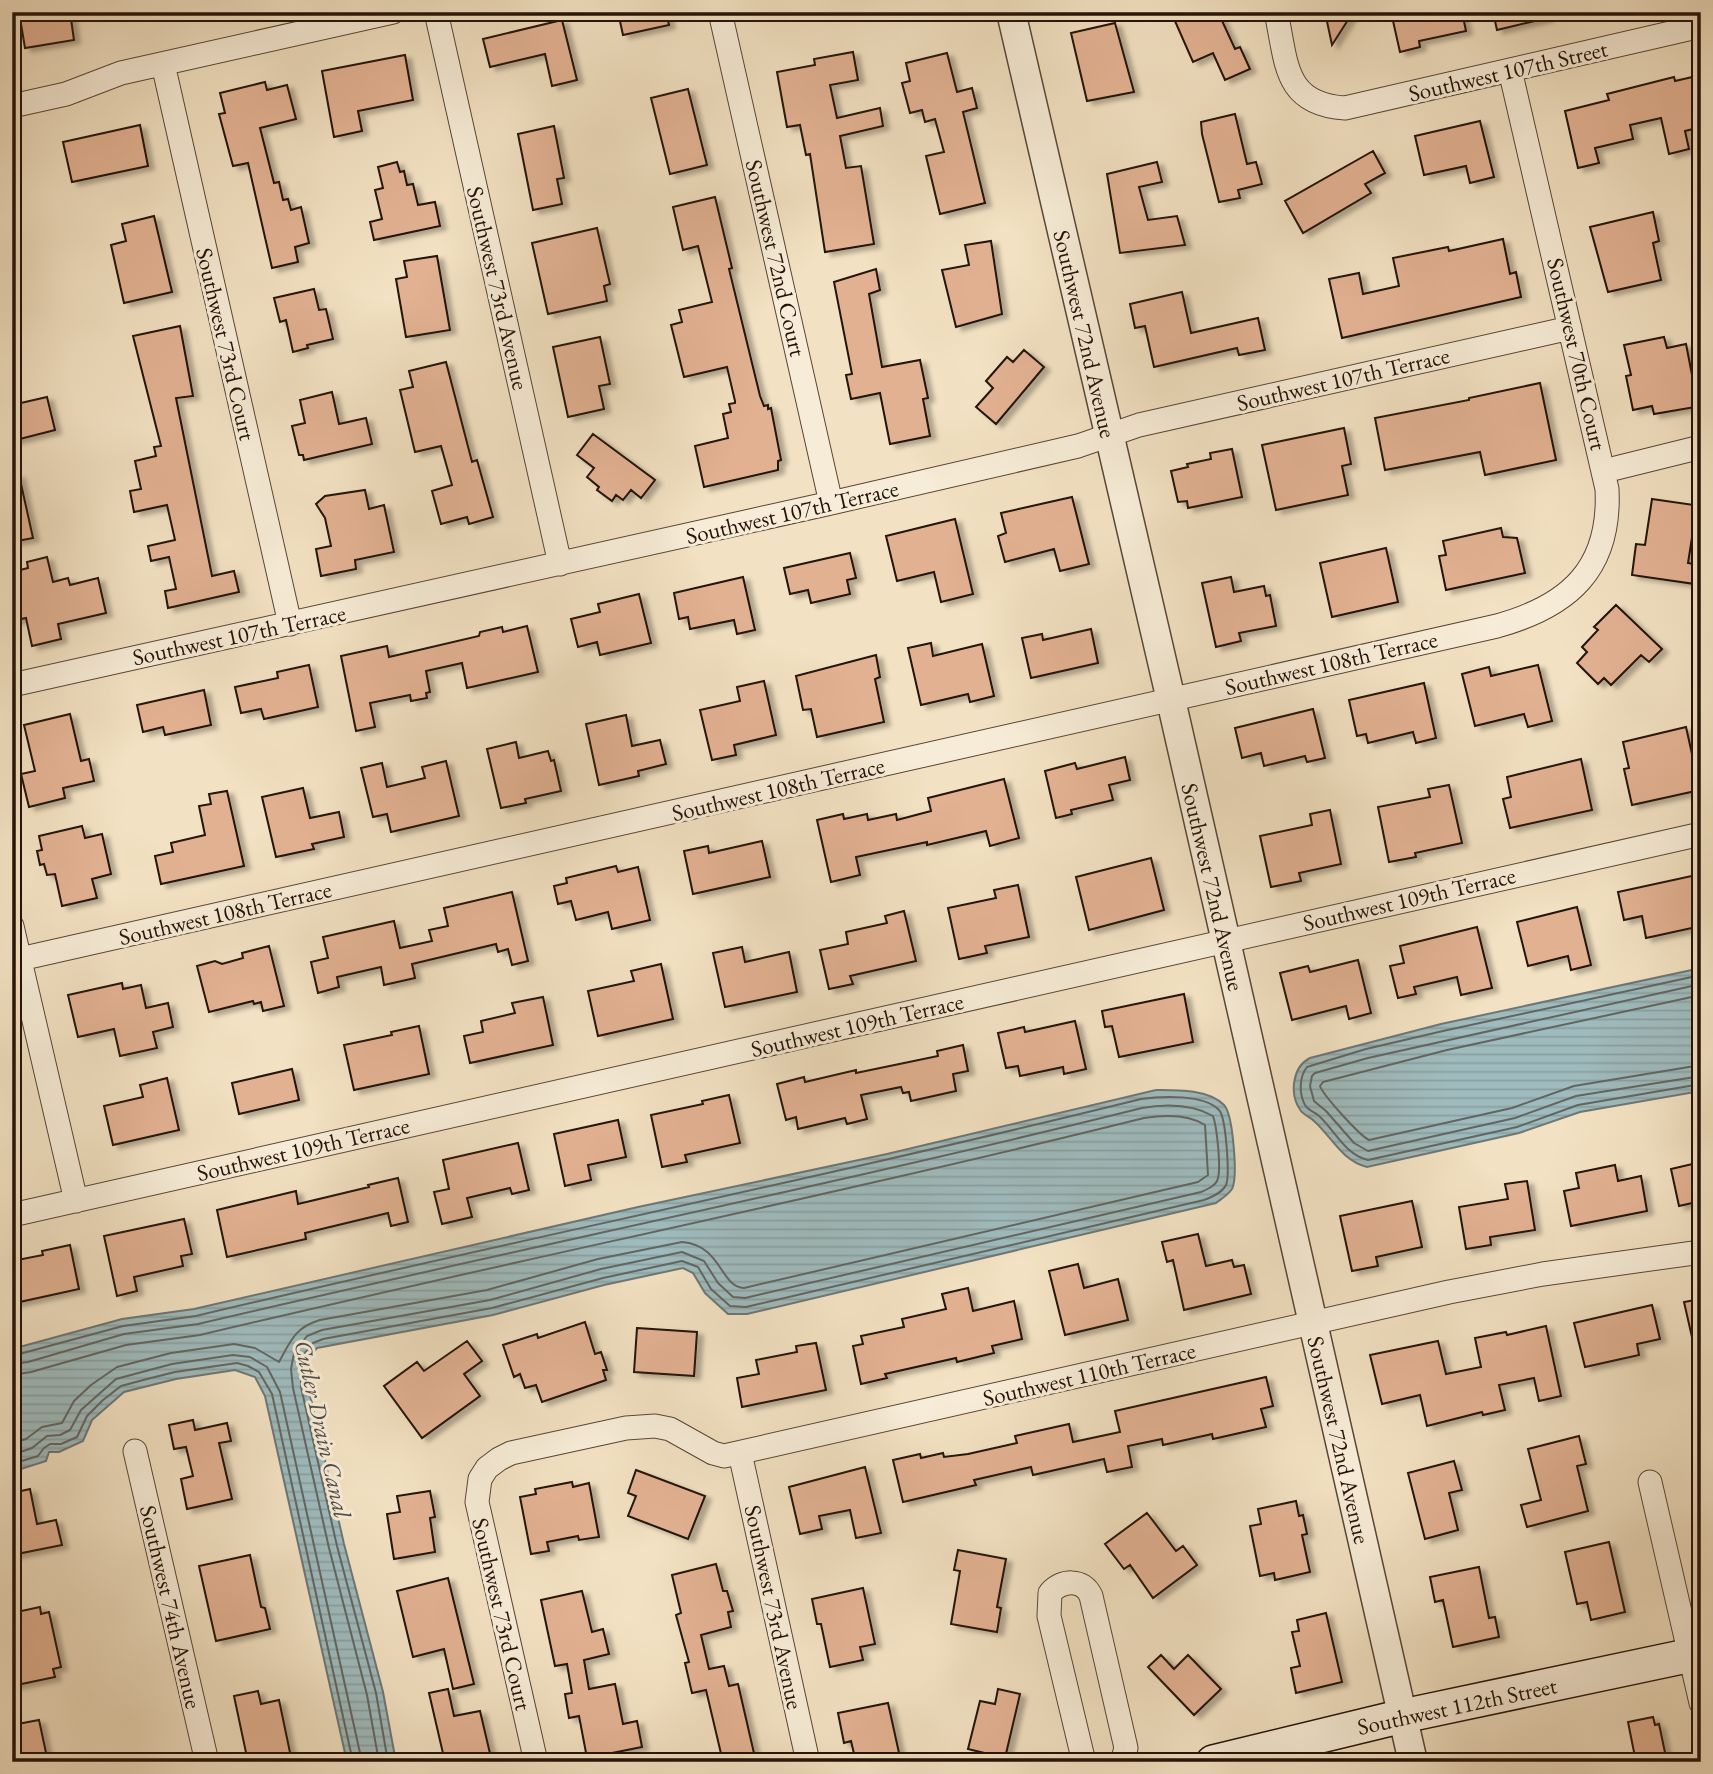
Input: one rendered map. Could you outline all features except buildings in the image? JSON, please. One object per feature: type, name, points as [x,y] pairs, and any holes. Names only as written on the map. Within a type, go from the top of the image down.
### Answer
[{"type":"main road","name":"Southwest 112th Street","points":[[1213,1762],[1403,1716],[1695,1654]]},
{"type":"street","points":[[12,106],[66,94],[106,77],[393,12]]},
{"type":"street","name":"Southwest 73rd Avenue","points":[[436,12],[560,564]]},
{"type":"street","name":"Southwest 72nd Court","points":[[720,12],[831,503]]},
{"type":"street","name":"Southwest 72nd Avenue","points":[[1011,12],[1413,1762]]},
{"type":"street","name":"Southwest 107th Street","points":[[1276,12],[1293,82],[1303,95],[1316,103],[1345,108],[1701,26]]},
{"type":"street","name":"Southwest 73rd Court","points":[[163,64],[290,624]]},
{"type":"street","name":"Southwest 70th Court","points":[[1510,69],[1604,471],[1608,508],[1605,528],[1588,572],[1573,589],[1535,614]]},
{"type":"street","name":"Southwest 107th Terrace","points":[[12,685],[831,503],[1078,446],[1139,425],[1570,328]]},
{"type":"street","points":[[1604,471],[1701,447]]},
{"type":"street","name":"Southwest 108th Terrace","points":[[20,959],[1496,626],[1535,614]]},
{"type":"street","name":"Southwest 109th Terrace","points":[[12,1215],[1701,834]]},
{"type":"street","points":[[12,926],[76,1201]]},
{"type":"street","name":"Southwest 110th Terrace","points":[[487,1468],[511,1454],[639,1427],[656,1426],[724,1456],[1496,1283],[1701,1252]]},
{"type":"street","name":"Southwest 74th Avenue","points":[[135,1451],[206,1762]]},
{"type":"street","name":"Southwest 73rd Avenue","points":[[740,1453],[808,1762]]},
{"type":"street","name":"Southwest 73rd Court","points":[[487,1468],[480,1479],[477,1502],[536,1762]]},
{"type":"street","points":[[1650,1482],[1695,1654],[1701,1703]]},
{"type":"street","points":[[1087,1762],[1083,1758],[1049,1616],[1050,1593],[1057,1585],[1069,1582],[1088,1589],[1093,1604],[1126,1748],[1122,1762]]},
{"type":"water","points":[[1701,968],[1701,1091],[1580,1112],[1519,1133],[1367,1167],[1344,1154],[1297,1104],[1294,1082],[1299,1068],[1310,1058],[1441,1024]]},
{"type":"water","points":[[1156,1090],[1201,1093],[1224,1105],[1230,1120],[1235,1172],[1232,1189],[1216,1203],[747,1314],[728,1314],[705,1293],[693,1273],[683,1268],[604,1285],[493,1315],[317,1348],[307,1361],[308,1386],[344,1544],[383,1692],[396,1762],[347,1762],[265,1396],[255,1377],[235,1370],[176,1379],[124,1392],[92,1420],[83,1441],[59,1452],[49,1452],[46,1461],[12,1472],[12,1349],[122,1319],[194,1309],[638,1207],[887,1154]]},
{"type":"water label","name":"Cutler Drain Canal","points":[[323,1429]]}]
